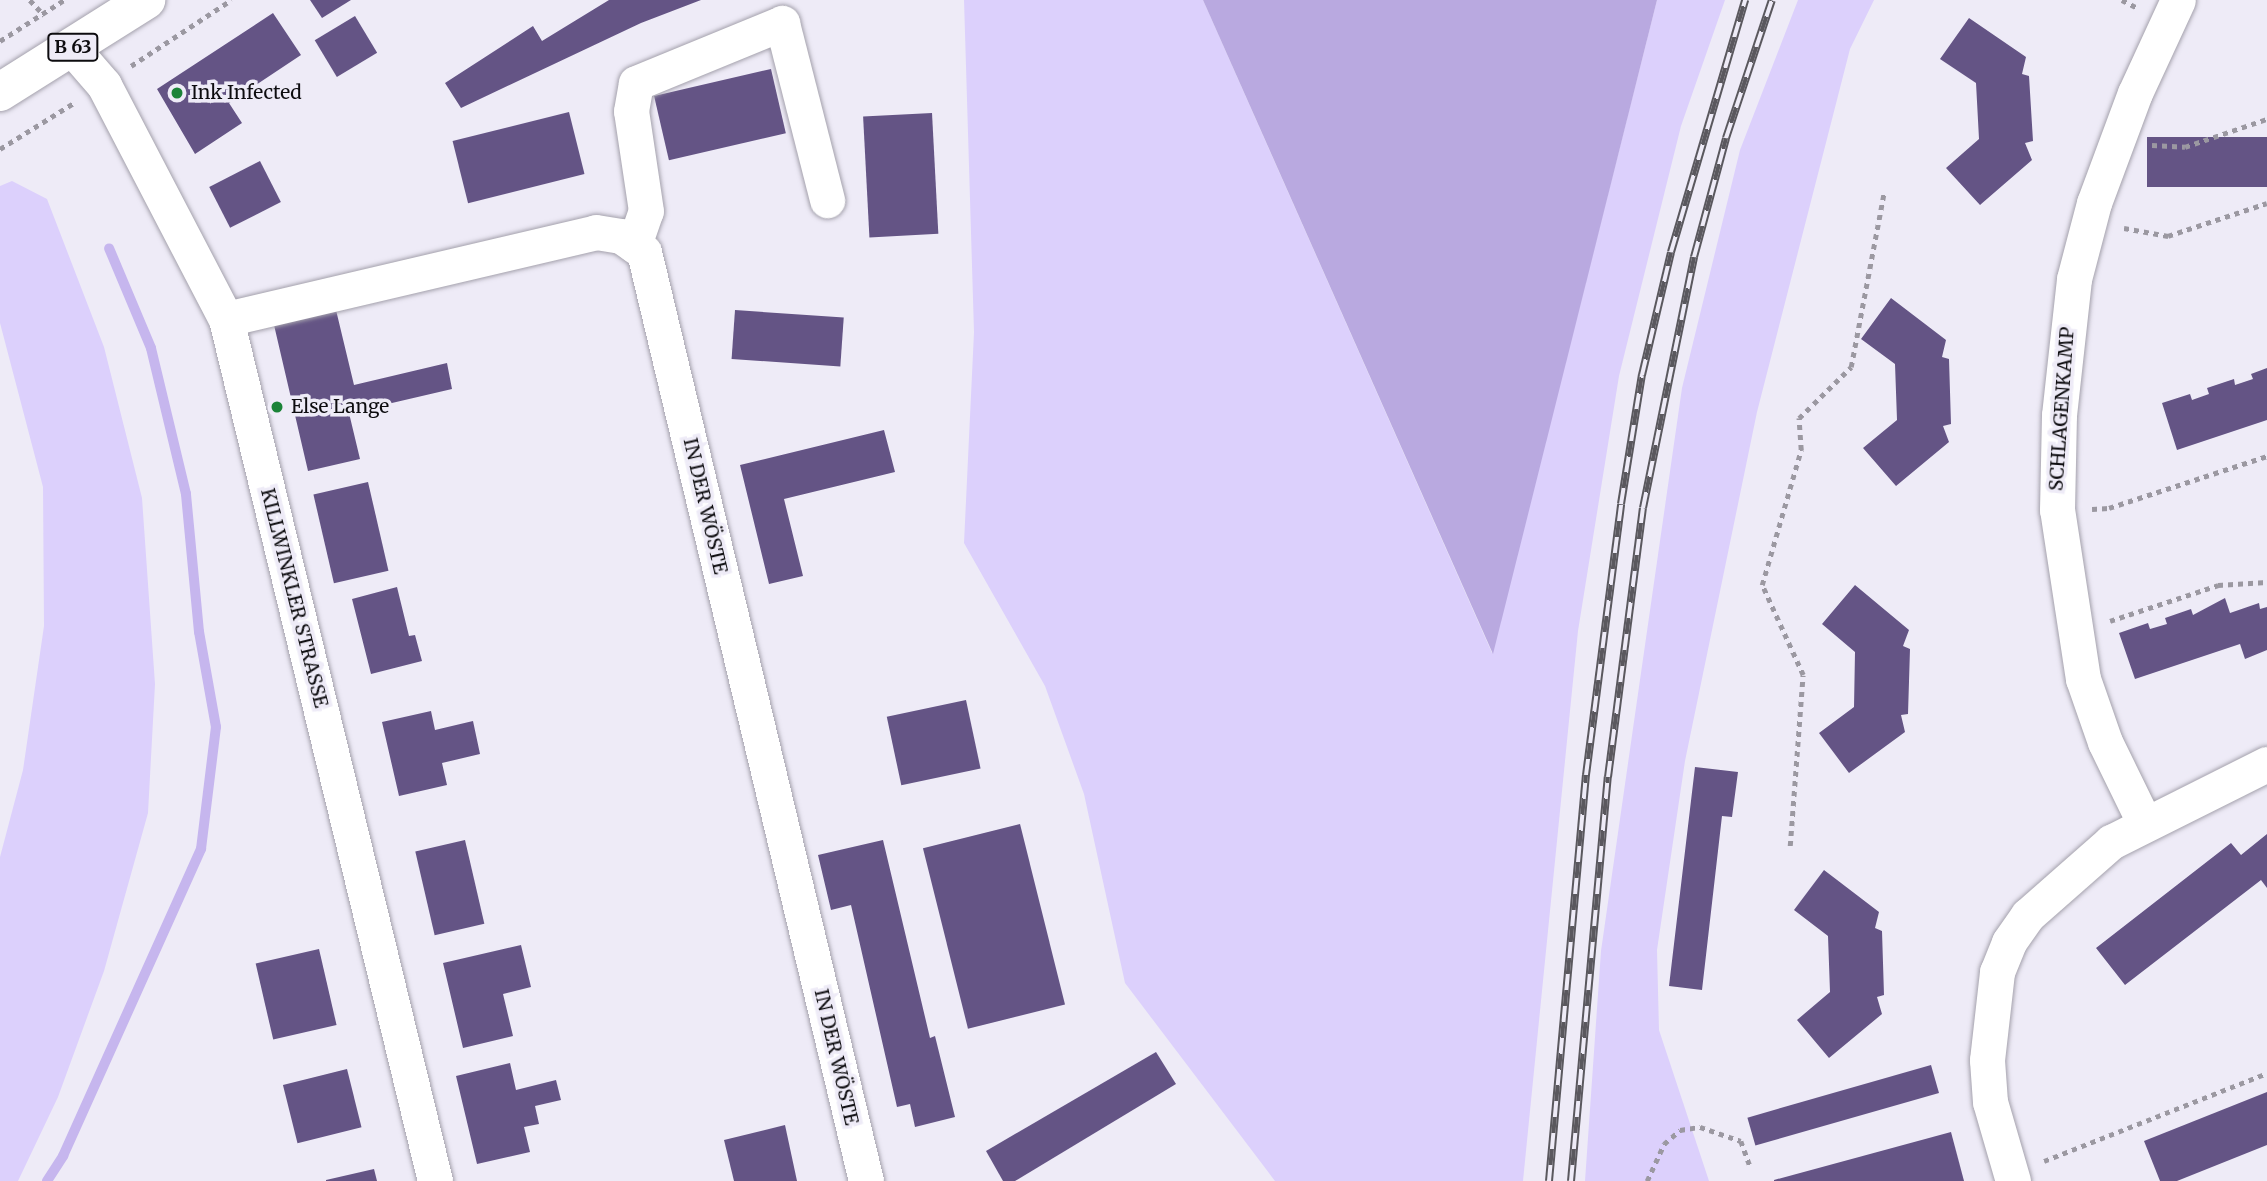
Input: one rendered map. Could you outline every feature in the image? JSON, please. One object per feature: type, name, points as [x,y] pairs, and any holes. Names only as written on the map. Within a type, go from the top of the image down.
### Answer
[{"type":"main road","name":"B 63","points":[[0,92],[146,0]]},
{"type":"street","name":"SCHLAGENKAMP","points":[[2145,824],[2105,742],[2083,679],[2057,510],[2066,331],[2089,221],[2116,142],[2178,0]]},
{"type":"street","points":[[226,319],[596,232],[621,236],[634,245],[646,211],[631,111],[636,83],[782,23],[827,200]]},
{"type":"street","name":"KILLWINKLER STRASSE","points":[[72,48],[104,85],[226,319],[435,1181]]},
{"type":"street","name":"IN DER WÖSTE","points":[[634,245],[645,252],[866,1181]]},
{"type":"street","points":[[2011,1178],[1990,1102],[1987,1060],[1997,972],[2028,915],[2101,850],[2145,824],[2267,764]]},
{"type":"path","points":[[0,41],[64,0]]},
{"type":"path","points":[[2116,142],[2185,147],[2267,119]]},
{"type":"path","points":[[1790,846],[1803,674],[1762,585],[1801,450],[1799,418],[1851,367],[1884,193]]},
{"type":"path","points":[[2089,221],[2168,236],[2267,203]]},
{"type":"path","points":[[2057,510],[2109,508],[2267,456]]},
{"type":"path","points":[[2074,633],[2218,584],[2267,582]]},
{"type":"path","points":[[2011,1178],[2267,1073]]},
{"type":"path","points":[[1647,1181],[1664,1144],[1681,1130],[1700,1127],[1741,1141],[1751,1168]]},
{"type":"shaded area","points":[[964,0],[1203,0],[1492,653],[1657,0],[1725,0],[1681,126],[1619,376],[1578,631],[1523,1181],[1275,1181],[1125,983],[1084,794],[1045,686],[964,543],[974,332]]},
{"type":"shaded area","points":[[1203,0],[1657,0],[1493,654]]},
{"type":"shaded area","points":[[1798,0],[1874,0],[1850,49],[1757,412],[1685,761],[1657,950],[1659,1030],[1709,1181],[1585,1181],[1601,951],[1682,388],[1740,150]]},
{"type":"shaded area","points":[[12,181],[47,199],[104,347],[142,498],[155,684],[148,813],[104,971],[58,1097],[18,1181],[0,1181],[0,857],[23,770],[44,626],[43,487],[0,323],[0,186]]},
{"type":"building","points":[[310,0],[351,0],[322,18]]},
{"type":"building","points":[[609,0],[701,0],[641,23],[461,108],[445,83],[533,26],[542,41]]},
{"type":"building","points":[[273,13],[301,55],[229,103],[242,123],[195,154],[157,89]]},
{"type":"building","points":[[355,16],[377,53],[337,77],[315,40]]},
{"type":"building","points":[[1969,18],[2026,57],[2022,74],[2029,76],[2033,141],[2025,143],[2032,160],[1980,205],[1946,168],[1979,139],[1976,83],[1940,59]]},
{"type":"building","points":[[771,69],[786,133],[669,160],[654,96]]},
{"type":"building","points":[[569,112],[584,174],[468,203],[453,141]]},
{"type":"building","points":[[932,113],[938,234],[869,237],[863,117]]},
{"type":"building","points":[[2147,137],[2267,137],[2267,187],[2147,187]]},
{"type":"building","points":[[260,161],[281,202],[230,228],[209,187]]},
{"type":"building","points":[[1891,298],[1946,340],[1942,357],[1949,359],[1951,424],[1943,426],[1949,442],[1896,486],[1863,448],[1897,420],[1895,364],[1861,339]]},
{"type":"building","points":[[336,310],[354,385],[447,363],[452,389],[349,413],[360,459],[308,471],[274,325]]},
{"type":"building","points":[[735,310],[844,318],[840,366],[732,359]]},
{"type":"building","points":[[2267,368],[2267,420],[2177,450],[2162,403],[2190,394],[2192,400],[2209,394],[2207,388],[2234,379],[2235,385],[2253,379],[2251,374]]},
{"type":"building","points":[[884,430],[895,472],[784,499],[803,576],[769,584],[740,465]]},
{"type":"building","points":[[368,482],[388,571],[334,583],[313,495]]},
{"type":"building","points":[[1855,585],[1909,630],[1903,646],[1910,649],[1908,714],[1901,715],[1905,732],[1849,773],[1819,733],[1854,707],[1855,652],[1822,624]]},
{"type":"building","points":[[397,587],[409,636],[415,635],[422,661],[371,674],[352,599]]},
{"type":"building","points":[[2225,598],[2230,613],[2259,603],[2260,609],[2267,607],[2267,650],[2245,659],[2240,644],[2135,679],[2119,633],[2148,623],[2150,629],[2167,624],[2165,618],[2191,609],[2193,615]]},
{"type":"building","points":[[966,700],[981,768],[901,785],[887,717]]},
{"type":"building","points":[[431,711],[435,730],[473,721],[480,754],[442,763],[447,785],[399,796],[382,722]]},
{"type":"building","points":[[1695,767],[1738,772],[1732,817],[1722,816],[1702,990],[1669,986]]},
{"type":"building","points":[[1020,824],[1065,1004],[968,1029],[923,848]]},
{"type":"building","points":[[2267,834],[2267,888],[2261,880],[2125,985],[2096,948],[2231,843],[2241,855]]},
{"type":"building","points":[[465,840],[484,924],[435,935],[415,851]]},
{"type":"building","points":[[883,840],[930,1038],[935,1036],[955,1117],[915,1127],[910,1104],[897,1107],[851,905],[831,910],[818,855]]},
{"type":"building","points":[[1824,870],[1879,912],[1875,928],[1882,931],[1884,995],[1877,997],[1882,1014],[1829,1058],[1797,1020],[1830,992],[1828,936],[1794,910]]},
{"type":"building","points":[[521,945],[531,987],[503,994],[513,1036],[463,1048],[443,963]]},
{"type":"building","points":[[319,949],[337,1025],[273,1040],[256,964]]},
{"type":"building","points":[[1156,1052],[1176,1084],[1015,1181],[1003,1181],[986,1151]]},
{"type":"building","points":[[510,1063],[516,1090],[556,1080],[561,1100],[535,1106],[539,1124],[524,1127],[530,1152],[477,1164],[456,1076]]},
{"type":"building","points":[[1931,1065],[1939,1093],[1755,1146],[1747,1118]]},
{"type":"building","points":[[347,1069],[362,1127],[297,1143],[283,1085]]},
{"type":"building","points":[[2267,1092],[2267,1145],[2177,1181],[2160,1181],[2144,1141]]},
{"type":"building","points":[[785,1125],[797,1181],[734,1181],[724,1140]]},
{"type":"building","points":[[1951,1132],[1964,1181],[1774,1181],[1774,1180]]},
{"type":"building","points":[[374,1169],[377,1181],[326,1181],[326,1180]]},
{"type":"waterway","points":[[47,1181],[63,1156],[201,849],[216,727],[199,632],[186,494],[151,348],[109,248]]},
{"type":"railway","points":[[1549,1181],[1586,775],[1621,504],[1642,375],[1671,252],[1745,0]]},
{"type":"railway","points":[[1571,1181],[1608,777],[1643,508],[1694,257],[1726,138],[1772,0]]},
{"type":"place","name":"Ink Infected","points":[[177,93]]},
{"type":"place","name":"Else Lange","points":[[277,407]]}]
